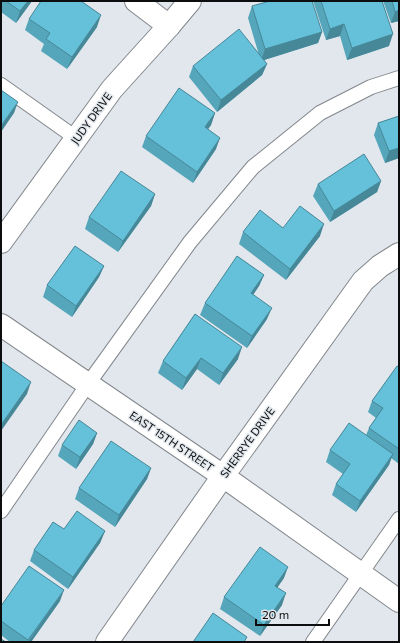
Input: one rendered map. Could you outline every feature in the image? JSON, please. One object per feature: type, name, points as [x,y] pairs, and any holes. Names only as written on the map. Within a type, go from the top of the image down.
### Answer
[{"type":"street","points":[[136,1],[169,26]]},
{"type":"street","name":"JUDY DRIVE","points":[[1,242],[112,89],[190,1]]},
{"type":"street","name":"SHERRYE DRIVE","points":[[107,642],[223,476],[363,281],[380,266],[399,254]]},
{"type":"street","name":"EAST 15TH STREET","points":[[1,325],[223,476],[399,601]]},
{"type":"lane","points":[[1,511],[88,384],[190,242],[253,167],[320,113],[371,87],[399,78]]},
{"type":"lane","points":[[1,85],[76,138]]},
{"type":"lane","points":[[313,642],[399,518]]},
{"type":"building","points":[[6,1],[28,1],[20,11]]},
{"type":"building","points":[[41,1],[81,1],[101,15],[72,57],[46,39],[50,33],[29,19]]},
{"type":"building","points":[[270,1],[312,1],[322,32],[265,49],[252,6]]},
{"type":"building","points":[[321,1],[382,1],[393,34],[352,48],[344,24],[330,29]]},
{"type":"building","points":[[392,1],[399,1],[399,10],[395,12]]},
{"type":"building","points":[[239,29],[267,64],[221,100],[193,66]]},
{"type":"building","points":[[179,88],[215,113],[205,127],[220,138],[197,172],[146,136]]},
{"type":"building","points":[[1,90],[18,102],[1,126]]},
{"type":"building","points":[[399,116],[399,148],[389,151],[378,123]]},
{"type":"building","points":[[364,154],[381,181],[334,211],[318,184]]},
{"type":"building","points":[[121,171],[155,194],[123,241],[89,217]]},
{"type":"building","points":[[300,206],[324,224],[290,269],[243,232],[260,210],[283,228]]},
{"type":"building","points":[[75,246],[104,266],[76,306],[47,285]]},
{"type":"building","points":[[237,256],[264,275],[251,293],[272,308],[252,336],[205,303]]},
{"type":"building","points":[[195,314],[242,347],[223,373],[201,358],[186,378],[163,361]]},
{"type":"building","points":[[1,361],[31,382],[1,425]]},
{"type":"building","points":[[397,366],[399,367],[399,449],[369,428],[383,408],[372,401]]},
{"type":"building","points":[[79,420],[97,433],[80,457],[62,445]]},
{"type":"building","points":[[349,423],[393,454],[360,501],[336,484],[350,464],[330,450]]},
{"type":"building","points":[[111,441],[151,468],[119,515],[79,488]]},
{"type":"building","points":[[77,511],[105,531],[73,577],[34,550],[53,522],[64,529]]},
{"type":"building","points":[[260,547],[288,567],[275,586],[286,593],[264,625],[224,597]]},
{"type":"building","points":[[29,566],[64,590],[28,640],[1,621],[1,606]]},
{"type":"building","points":[[213,613],[247,637],[244,642],[193,642]]}]
